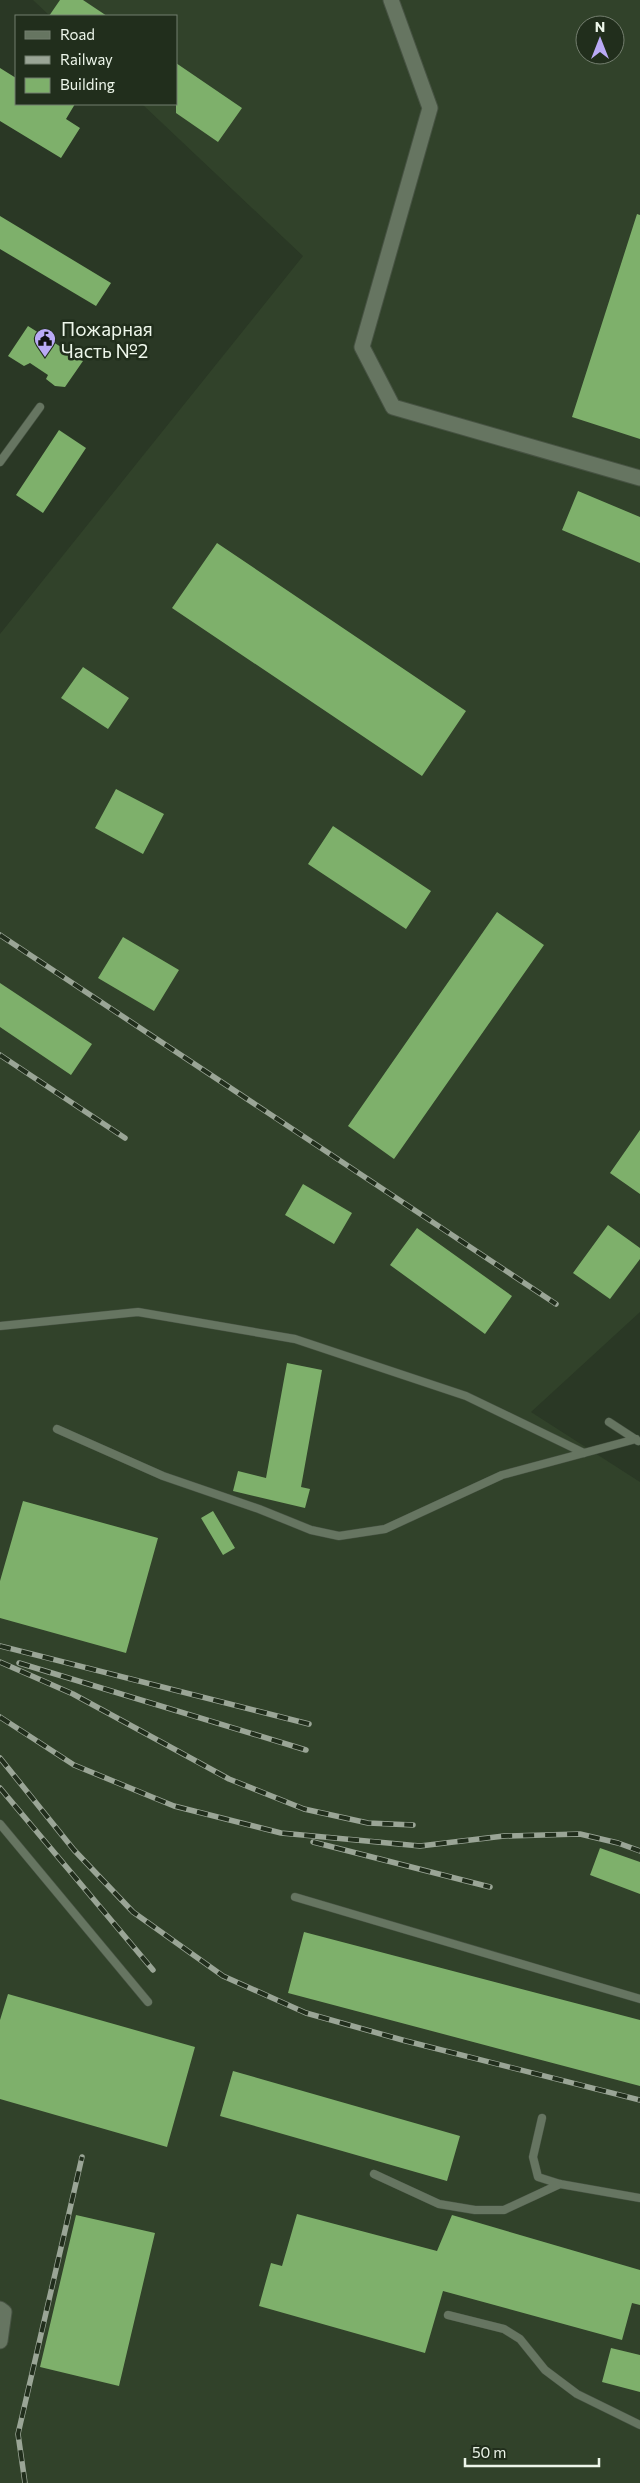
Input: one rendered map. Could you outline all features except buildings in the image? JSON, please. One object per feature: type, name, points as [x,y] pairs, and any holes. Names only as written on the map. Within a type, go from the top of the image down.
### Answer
[{"type":"street","points":[[391,0],[430,108],[362,347],[393,407],[640,478]]},
{"type":"street","points":[[0,2309],[4,2312],[0,2341]]},
{"type":"lane","points":[[0,462],[40,407]]},
{"type":"lane","points":[[0,1326],[138,1312],[295,1339],[466,1396],[584,1453]]},
{"type":"lane","points":[[609,1422],[638,1441]]},
{"type":"lane","points":[[57,1429],[163,1476],[259,1509],[311,1530],[338,1536],[386,1529],[502,1475],[638,1441]]},
{"type":"lane","points":[[0,1824],[148,2002]]},
{"type":"lane","points":[[295,1897],[640,1999]]},
{"type":"lane","points":[[542,2118],[533,2157],[538,2177],[560,2184],[640,2198]]},
{"type":"lane","points":[[374,2174],[439,2204],[474,2210],[504,2210],[560,2184]]},
{"type":"lane","points":[[448,2315],[504,2330],[520,2339],[545,2370],[577,2394],[640,2425]]},
{"type":"shaded area","points":[[33,0],[640,0],[640,1312],[531,1412],[640,1482],[640,2483],[0,2483],[0,634],[303,256],[143,105],[178,105],[178,15],[49,15]]},
{"type":"railway","points":[[0,935],[556,1304]]},
{"type":"railway","points":[[0,1055],[125,1138]]},
{"type":"railway","points":[[0,1646],[309,1724]]},
{"type":"railway","points":[[0,1662],[73,1694],[229,1779],[304,1809],[368,1823],[413,1825]]},
{"type":"railway","points":[[19,1663],[306,1750]]},
{"type":"railway","points":[[0,1717],[74,1765],[174,1806],[281,1833],[420,1846],[504,1836],[580,1834],[618,1843],[640,1851]]},
{"type":"railway","points":[[0,1758],[74,1850],[133,1912],[223,1976],[306,2013],[406,2041],[640,2100]]},
{"type":"railway","points":[[0,1788],[153,1970]]},
{"type":"railway","points":[[313,1842],[490,1887]]},
{"type":"railway","points":[[25,2483],[18,2434],[82,2157]]},
{"type":"place","name":"Пожарная Часть №2","points":[[45,358]]}]
